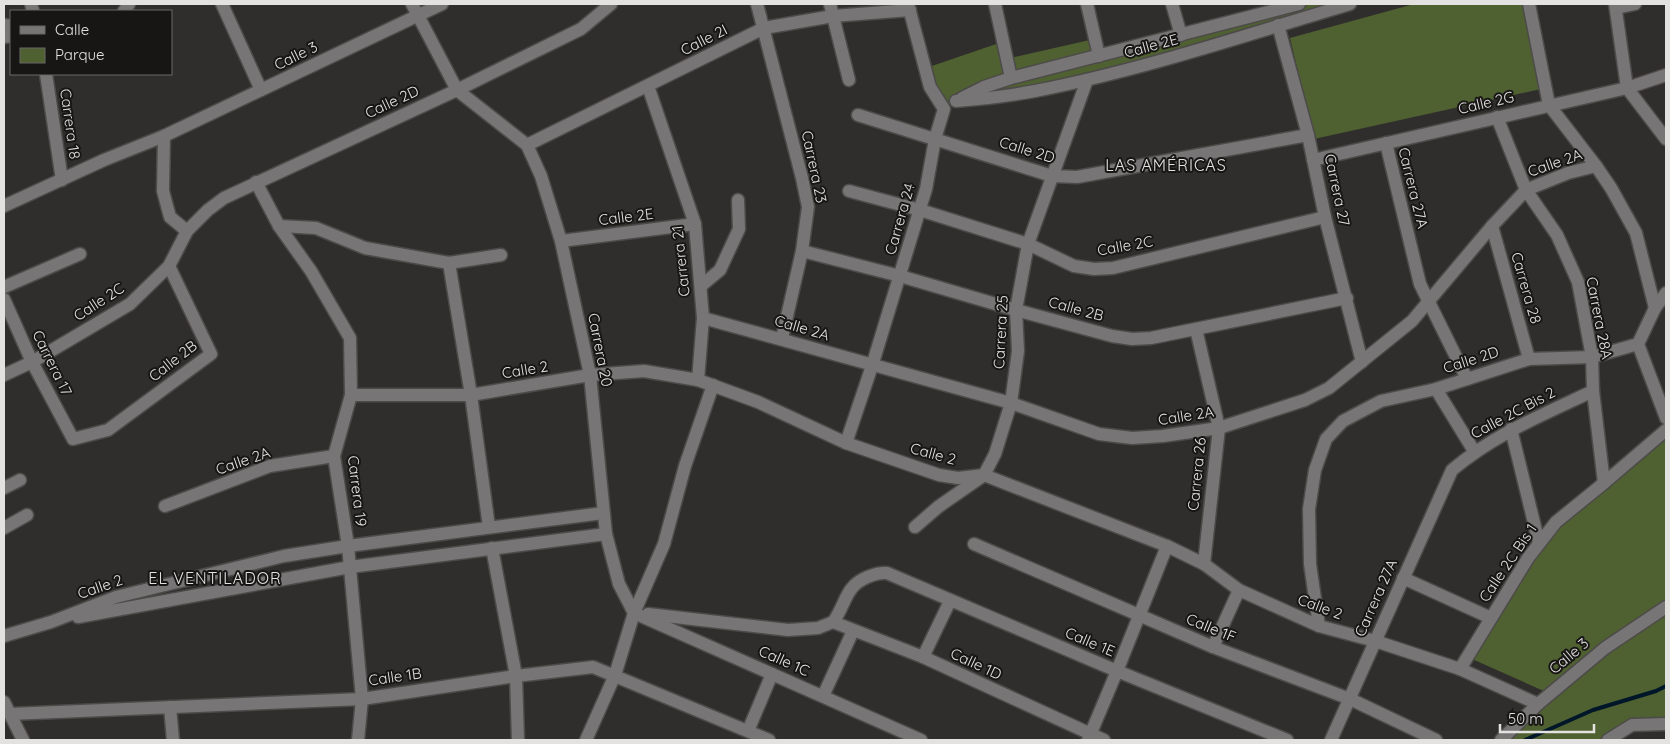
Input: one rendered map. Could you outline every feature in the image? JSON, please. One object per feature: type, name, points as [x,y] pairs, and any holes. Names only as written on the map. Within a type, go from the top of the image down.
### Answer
[{"type":"street","points":[[222,4],[261,90]]},
{"type":"street","name":"Carrera 20","points":[[412,4],[457,90],[527,145],[541,176],[560,242],[590,376],[606,534],[619,584],[634,613]]},
{"type":"street","name":"Calle 3","points":[[62,180],[104,160],[164,136],[442,4]]},
{"type":"street","name":"Calle 2D","points":[[187,230],[224,198],[457,90],[581,29],[611,4]]},
{"type":"street","name":"Carrera 23","points":[[757,4],[808,207],[802,251],[782,338]]},
{"type":"street","points":[[995,4],[1010,78]]},
{"type":"street","points":[[1087,4],[1098,56]]},
{"type":"street","points":[[1172,4],[1181,35]]},
{"type":"street","name":"Calle 2E","points":[[944,109],[984,87],[1010,78],[1181,35],[1265,8],[1298,4]]},
{"type":"street","name":"Calle 2E","points":[[956,101],[1033,92],[1087,80],[1186,53],[1350,4]]},
{"type":"street","points":[[1529,4],[1549,105],[1611,188],[1636,233],[1655,308]]},
{"type":"street","points":[[1635,4],[1616,6],[1627,88],[1666,139]]},
{"type":"street","points":[[909,7],[930,87],[944,109]]},
{"type":"street","name":"Calle 2I","points":[[527,145],[764,28],[831,10],[909,7]]},
{"type":"street","points":[[831,10],[849,80]]},
{"type":"street","name":"Carrera 27","points":[[1278,25],[1308,135],[1325,217],[1362,362]]},
{"type":"street","name":"Carrera 18","points":[[46,75],[62,180]]},
{"type":"street","name":"Calle 2G","points":[[1313,160],[1627,88],[1666,75]]},
{"type":"street","name":"Carrera 25","points":[[915,527],[938,507],[984,475],[995,454],[1011,403],[1018,351],[1016,310],[1028,244],[1087,80]]},
{"type":"street","name":"Carrera 21","points":[[648,86],[695,224],[703,318],[698,380]]},
{"type":"street","name":"Carrera 24","points":[[846,443],[920,210],[926,189],[935,139],[944,109]]},
{"type":"street","name":"Calle 2D","points":[[858,115],[1052,176],[1077,177],[1308,135]]},
{"type":"street","name":"Carrera 28A","points":[[1497,117],[1526,190],[1557,236],[1578,282],[1592,357],[1593,391],[1604,483]]},
{"type":"street","points":[[164,136],[164,190],[170,216],[187,230]]},
{"type":"street","name":"Carrera 27A","points":[[1386,143],[1420,284],[1467,379]]},
{"type":"street","name":"Calle 2A","points":[[703,318],[782,338],[872,366],[1011,403],[1099,434],[1132,438],[1163,436],[1218,428],[1305,400],[1329,388],[1412,321],[1492,226],[1526,190],[1568,173],[1596,166]]},
{"type":"street","points":[[4,206],[62,180]]},
{"type":"street","name":"Carrera 19","points":[[256,182],[279,226],[311,271],[350,338],[350,395],[334,456],[348,546],[362,699],[358,740]]},
{"type":"street","name":"Calle 2C","points":[[850,191],[920,210],[1028,244],[1074,266],[1094,269],[1113,268],[1325,217]]},
{"type":"street","points":[[701,286],[720,270],[739,229],[738,200]]},
{"type":"street","name":"Calle 2E","points":[[560,242],[695,224]]},
{"type":"street","points":[[279,226],[316,228],[364,248],[449,263],[501,255]]},
{"type":"street","name":"Carrera 28","points":[[1492,226],[1529,359]]},
{"type":"street","name":"Calle 2C","points":[[4,375],[32,362],[130,304],[169,266],[187,230]]},
{"type":"street","name":"Calle 2B","points":[[802,251],[900,276],[1112,336],[1132,339],[1152,338],[1346,298]]},
{"type":"street","points":[[4,287],[80,254]]},
{"type":"street","points":[[449,263],[471,395],[489,527]]},
{"type":"street","name":"Calle 2B","points":[[73,439],[108,430],[211,354],[169,266]]},
{"type":"street","points":[[1666,294],[1655,308],[1638,344],[1666,418]]},
{"type":"street","name":"Carrera 17","points":[[4,299],[32,362],[73,439]]},
{"type":"street","name":"Carrera 26","points":[[1196,329],[1218,428],[1204,564]]},
{"type":"street","name":"Calle 2D","points":[[1319,626],[1310,564],[1309,509],[1314,470],[1326,439],[1343,421],[1381,401],[1436,389],[1529,359],[1592,357],[1638,344]]},
{"type":"street","name":"Calle 2","points":[[350,395],[471,395],[590,376],[644,371],[698,380],[758,402],[846,443],[939,475],[958,478],[984,475],[1167,546],[1204,564],[1239,590],[1319,626],[1375,641],[1460,669],[1538,704]]},
{"type":"street","points":[[586,740],[615,675],[634,613],[664,544],[685,466],[713,385]]},
{"type":"street","points":[[1436,389],[1474,452]]},
{"type":"street","name":"Calle 2C Bis 2","points":[[1452,470],[1474,452],[1511,430],[1593,391]]},
{"type":"street","points":[[1511,430],[1539,543]]},
{"type":"street","name":"Calle 2C Bis 1","points":[[1460,669],[1528,558],[1556,522],[1666,430]]},
{"type":"street","name":"Calle 2A","points":[[165,506],[270,466],[334,456]]},
{"type":"street","name":"Carrera 27A","points":[[1331,740],[1452,470]]},
{"type":"street","points":[[4,488],[20,480]]},
{"type":"street","name":"Calle 2","points":[[4,636],[51,622],[116,597],[284,556],[603,513]]},
{"type":"street","points":[[4,528],[27,515]]},
{"type":"street","name":"Calle 2","points":[[51,622],[350,567],[606,534]]},
{"type":"street","name":"Calle 1F","points":[[974,544],[1213,647],[1350,699],[1436,740]]},
{"type":"street","points":[[1089,737],[1118,672],[1167,546]]},
{"type":"street","points":[[492,548],[516,676],[518,740]]},
{"type":"street","name":"Calle 1E","points":[[833,622],[840,614],[852,588],[872,574],[887,573],[1261,735],[1287,740]]},
{"type":"street","points":[[1403,578],[1491,618]]},
{"type":"street","points":[[1213,647],[1239,590]]},
{"type":"street","points":[[923,657],[950,601]]},
{"type":"street","name":"Calle 3","points":[[1500,740],[1538,704],[1605,648],[1666,607]]},
{"type":"street","points":[[634,613],[788,630],[818,628],[833,622]]},
{"type":"street","name":"Calle 1C","points":[[634,613],[921,740]]},
{"type":"street","name":"Calle 1D","points":[[833,622],[923,657],[1089,737],[1104,740]]},
{"type":"street","points":[[823,696],[853,631]]},
{"type":"street","name":"Calle 1B","points":[[10,714],[362,699],[516,676],[593,667],[769,740]]},
{"type":"street","points":[[748,731],[772,674]]},
{"type":"street","points":[[4,702],[23,740]]},
{"type":"street","points":[[170,707],[172,740]]},
{"type":"street","points":[[1608,740],[1632,725],[1666,724]]},
{"type":"green space","points":[[1302,4],[1347,4],[1087,79],[956,100],[944,108],[926,68],[1002,42],[1006,59],[1094,39],[1098,59]]},
{"type":"green space","points":[[1414,4],[1527,4],[1541,89],[1314,139],[1290,38]]},
{"type":"green space","points":[[1666,438],[1666,601],[1546,692],[1472,659],[1537,554],[1563,521]]},
{"type":"green space","points":[[1666,611],[1666,721],[1635,722],[1605,740],[1507,740],[1609,649]]},
{"type":"waterway","points":[[1525,740],[1593,710],[1656,691],[1666,686]]},
{"type":"district","name":"LAS AMÉRICAS","points":[[1166,165]]},
{"type":"district","name":"EL VENTILADOR","points":[[215,578]]}]
